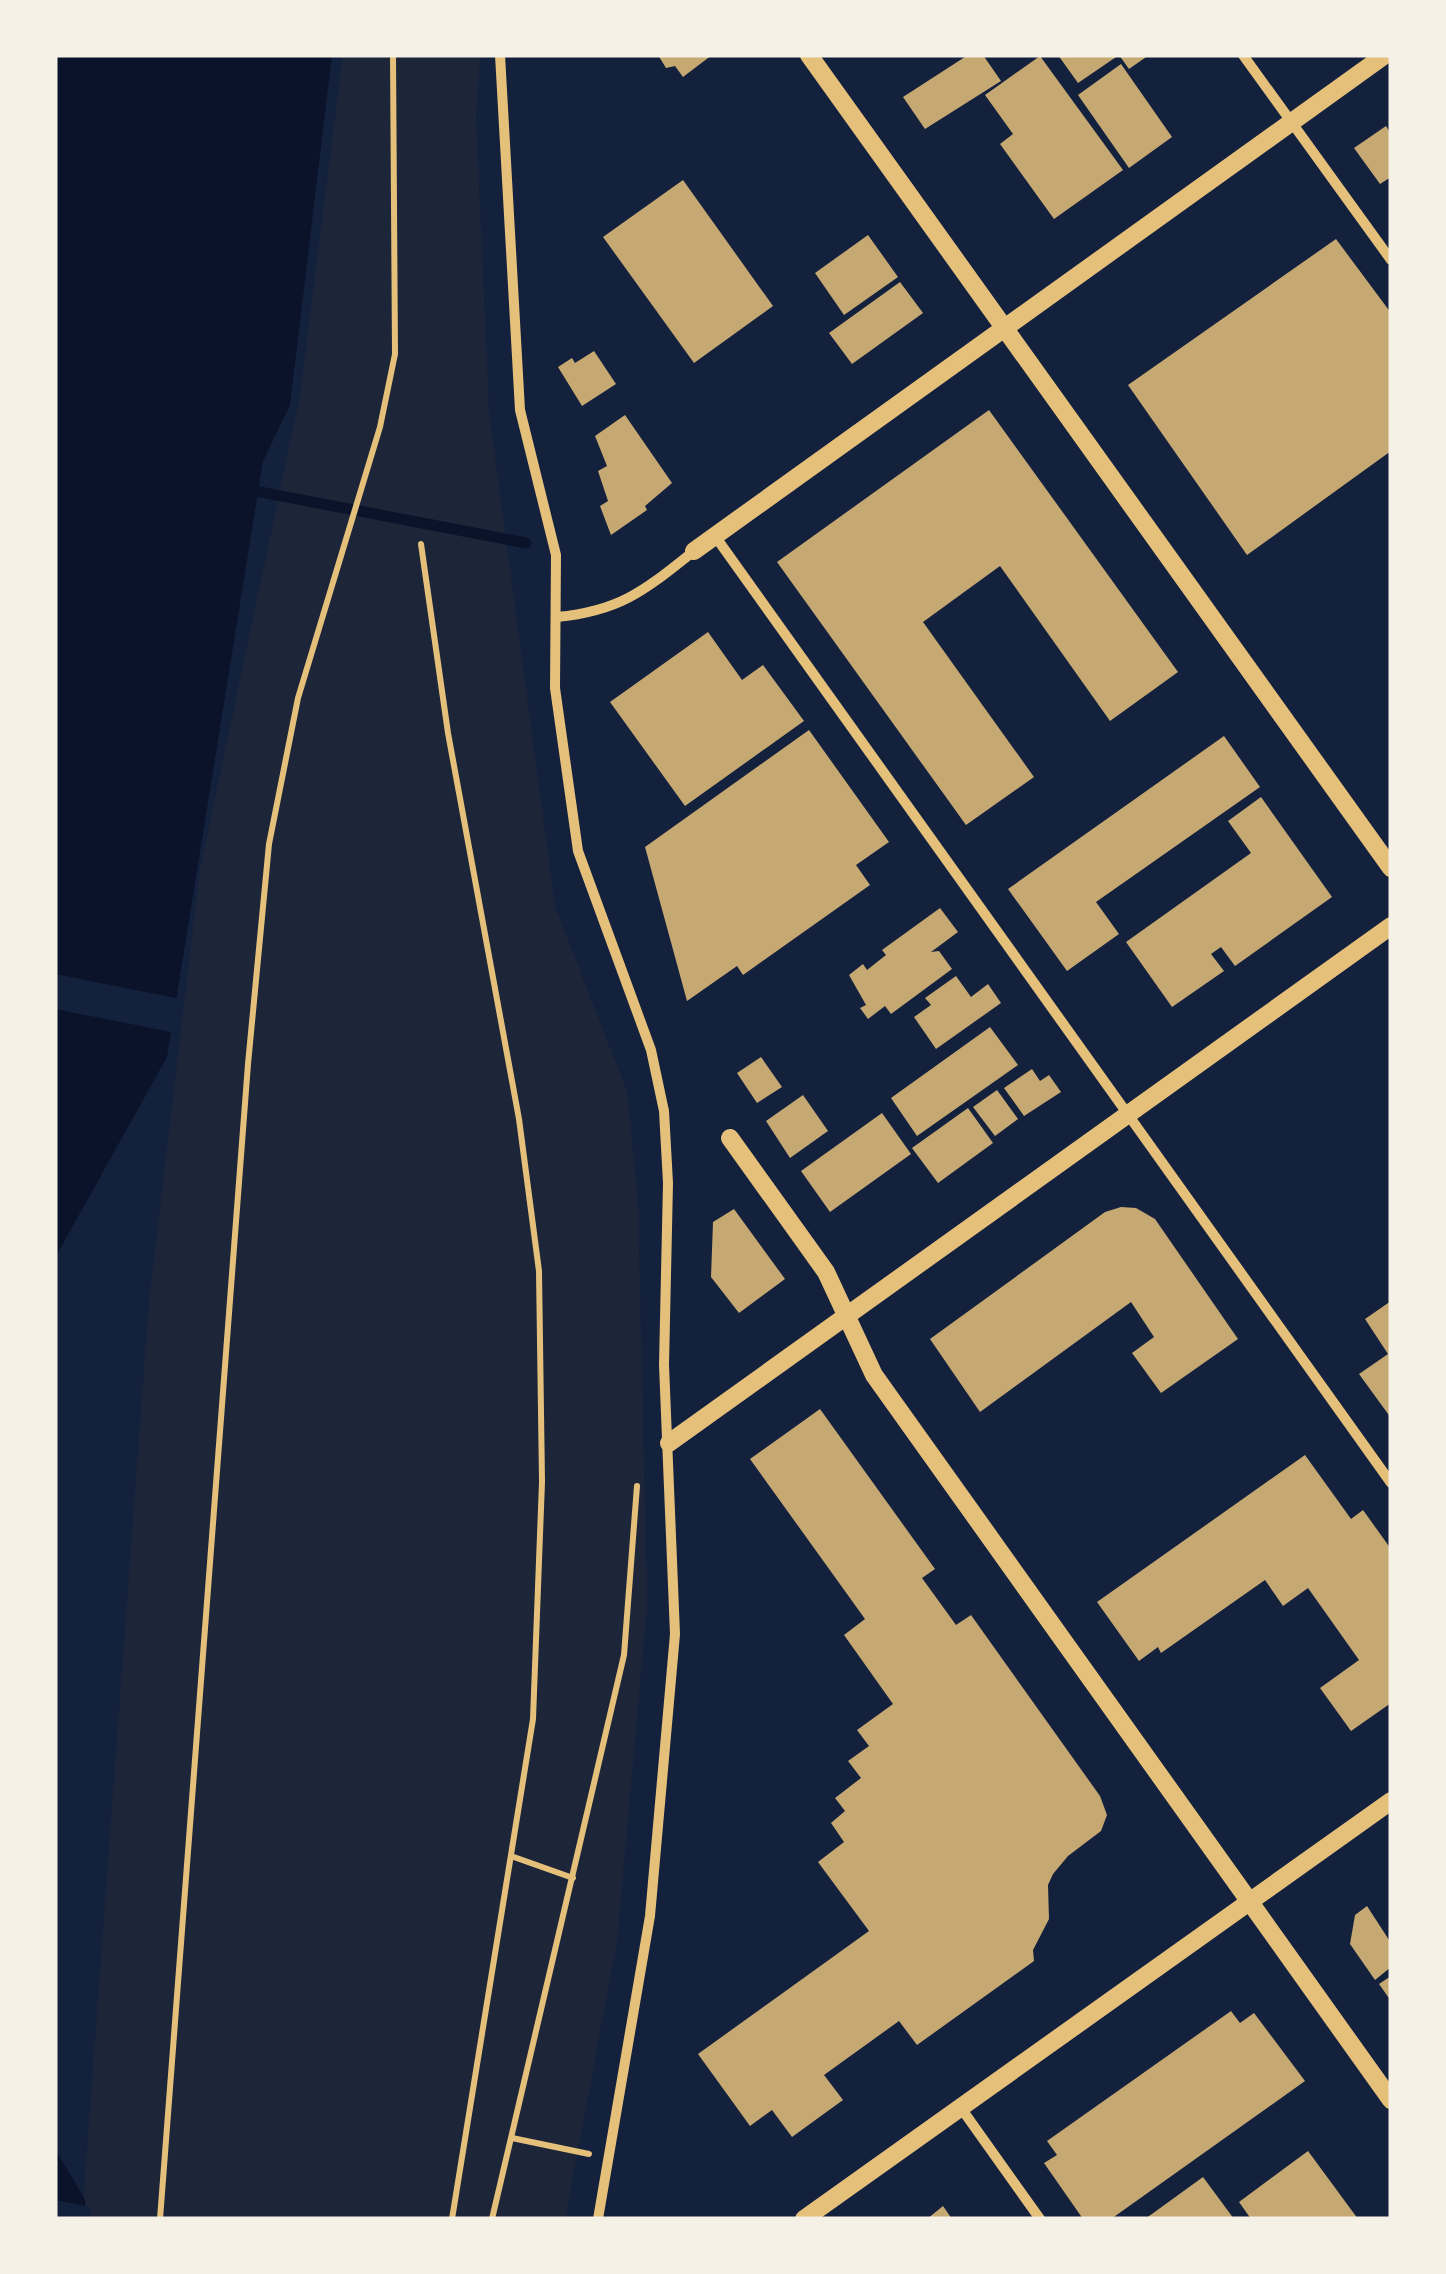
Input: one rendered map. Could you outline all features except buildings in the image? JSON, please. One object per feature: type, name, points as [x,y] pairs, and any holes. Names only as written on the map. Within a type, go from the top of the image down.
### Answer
[{"type":"street","points":[[500,55],[520,410],[556,556],[555,688],[578,851],[651,1050],[664,1111],[668,1184],[664,1365],[675,1634],[650,1916],[598,2219]]},
{"type":"street","points":[[808,55],[1391,868]]},
{"type":"street","points":[[1243,55],[1391,260]]},
{"type":"street","points":[[556,618],[597,613],[637,597],[694,551],[1385,55]]},
{"type":"street","points":[[715,536],[1391,1483]]},
{"type":"street","points":[[669,1442],[1391,926]]},
{"type":"street","points":[[730,1138],[826,1272],[874,1375],[1391,2100]]},
{"type":"street","points":[[804,2219],[1391,1801]]},
{"type":"street","points":[[960,2108],[1040,2219]]},
{"type":"path","points":[[160,2219],[248,1064],[269,844],[302,682],[380,427],[395,354],[393,55]]},
{"type":"path","points":[[421,544],[448,733],[518,1118],[539,1270],[542,1482],[533,1719],[452,2219]]},
{"type":"path","points":[[492,2219],[624,1655],[637,1486]]},
{"type":"path","points":[[511,1856],[573,1878]]},
{"type":"path","points":[[512,2138],[590,2154]]},
{"type":"shaded area","points":[[55,55],[332,55],[290,405],[263,461],[167,1057],[55,1258]]},
{"type":"shaded area","points":[[343,55],[480,55],[476,117],[489,413],[555,907],[627,1091],[638,1203],[647,1605],[617,1941],[565,2219],[82,2219],[149,1302],[200,870],[300,396]]},
{"type":"shaded area","points":[[55,2149],[85,2199],[86,2219],[55,2219]]},
{"type":"pier","points":[[55,974],[181,999],[176,1033],[55,1009]]},
{"type":"pier","points":[[55,2200],[90,2207],[91,2219],[55,2219]]},
{"type":"waterway","points":[[245,489],[526,543]]}]
